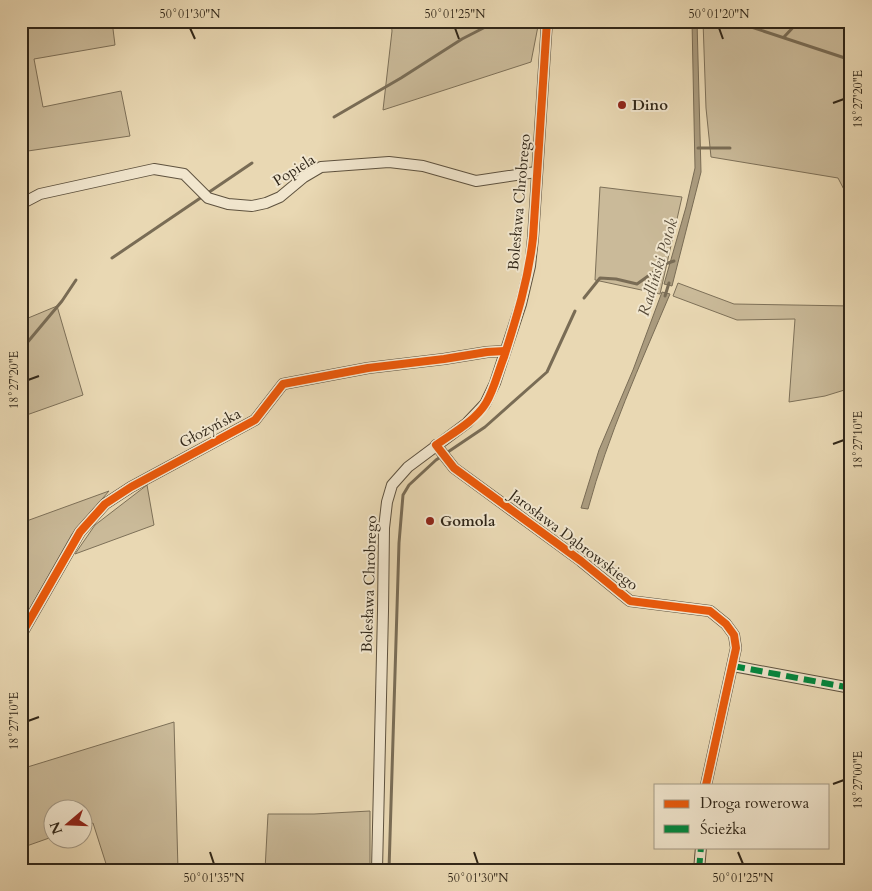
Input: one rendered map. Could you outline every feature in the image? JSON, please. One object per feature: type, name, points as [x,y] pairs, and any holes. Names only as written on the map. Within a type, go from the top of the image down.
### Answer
[{"type":"street","name":"Bolesława Chrobrego","points":[[377,870],[384,528],[387,502],[392,485],[408,467],[442,453],[485,404],[495,383],[506,351],[521,304],[530,266],[547,21]]},
{"type":"street","name":"Popiela","points":[[21,204],[40,194],[154,169],[184,174],[205,195],[228,204],[252,206],[280,197],[321,167],[389,162],[423,166],[476,181],[536,172]]},
{"type":"street","name":"Głożyńska","points":[[21,635],[80,532],[105,504],[131,487],[255,420],[283,384],[368,368],[444,360],[493,351],[506,351]]},
{"type":"street","name":"Jarosława Dąbrowskiego","points":[[442,453],[454,468],[581,561],[630,602],[710,611],[726,624],[734,635],[736,648],[706,784]]},
{"type":"street","points":[[732,666],[851,688]]},
{"type":"street","points":[[699,870],[700,848]]},
{"type":"shaded area","points":[[21,21],[112,21],[115,45],[34,59],[43,107],[121,91],[130,136],[21,152]]},
{"type":"shaded area","points":[[391,21],[539,21],[531,62],[383,110],[392,31]]},
{"type":"shaded area","points":[[692,21],[697,21],[701,172],[672,286],[664,284],[695,168]]},
{"type":"shaded area","points":[[703,21],[851,21],[851,203],[838,178],[711,157],[706,108]]},
{"type":"shaded area","points":[[600,187],[682,197],[660,294],[595,280]]},
{"type":"shaded area","points":[[678,283],[734,304],[851,306],[851,388],[825,396],[789,402],[795,319],[737,320],[673,296]]},
{"type":"shaded area","points":[[662,292],[670,294],[615,427],[588,509],[581,508],[599,450],[633,370]]},
{"type":"shaded area","points":[[57,306],[83,395],[21,417],[21,321]]},
{"type":"shaded area","points":[[147,485],[154,525],[75,554],[95,525]]},
{"type":"shaded area","points":[[109,491],[72,534],[21,624],[21,523]]},
{"type":"shaded area","points":[[174,722],[178,870],[108,870],[92,823],[92,798],[42,798],[42,841],[21,848],[21,769]]},
{"type":"shaded area","points":[[370,811],[370,870],[265,870],[268,814]]},
{"type":"waterway","points":[[334,117],[401,78],[462,39],[497,21]]},
{"type":"waterway","points":[[733,21],[851,60]]},
{"type":"waterway","points":[[784,37],[799,21]]},
{"type":"waterway","points":[[698,148],[730,148]]},
{"type":"waterway","points":[[112,258],[252,163]]},
{"type":"waterway","points":[[584,298],[600,278],[616,279],[637,284],[665,264],[674,261]]},
{"type":"waterway","points":[[21,350],[62,301],[76,280]]},
{"type":"waterway","name":"Radliński Potok","points":[[665,296],[669,283]]},
{"type":"waterway","points":[[389,870],[399,543],[403,495],[409,485],[436,460],[485,427],[547,372],[575,311]]},
{"type":"marked path","points":[[733,666],[851,688]]},
{"type":"marked path","points":[[699,870],[701,848]]},
{"type":"cycle path","points":[[547,21],[533,238],[522,298],[489,398],[470,421],[436,445],[454,468],[581,561],[630,601],[710,611],[726,624],[734,635],[736,648],[706,784]]},
{"type":"cycle path","points":[[21,635],[80,532],[105,504],[131,487],[255,420],[283,384],[368,368],[505,351]]},
{"type":"place","name":"Dino","points":[[622,105]]},
{"type":"place","name":"Gomola","points":[[430,521]]}]
